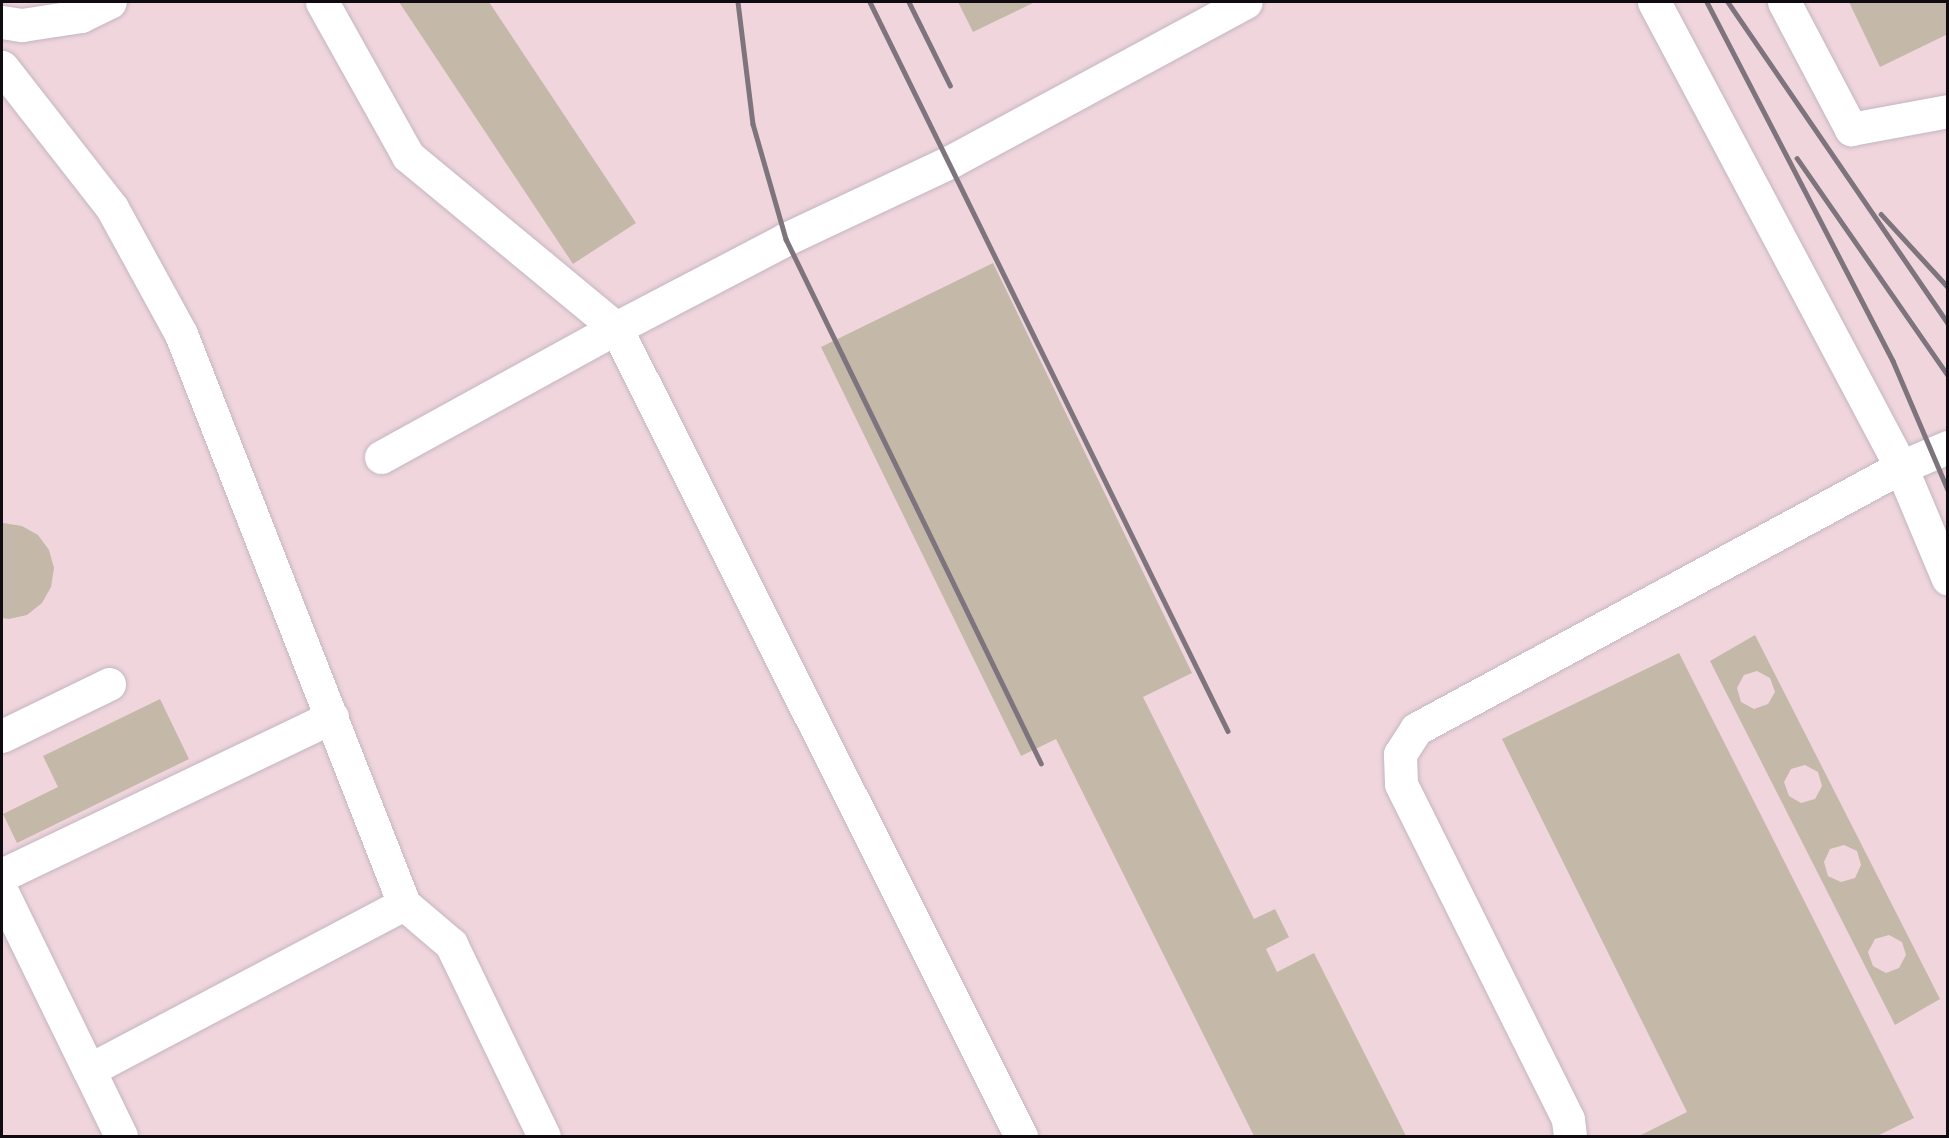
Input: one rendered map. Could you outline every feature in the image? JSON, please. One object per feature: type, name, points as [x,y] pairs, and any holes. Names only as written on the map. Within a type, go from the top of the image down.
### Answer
[{"type":"lane","points":[[2,22],[22,26],[81,16],[110,2]]},
{"type":"lane","points":[[322,2],[408,156],[616,328],[1021,1137]]},
{"type":"lane","points":[[381,457],[616,328],[786,240],[950,162],[1246,2]]},
{"type":"lane","points":[[1654,2],[1900,467],[1947,579]]},
{"type":"lane","points":[[1784,2],[1851,129],[1947,111]]},
{"type":"lane","points":[[2,67],[111,208],[181,334],[404,904],[451,944],[544,1137]]},
{"type":"lane","points":[[1570,1137],[1568,1119],[1401,784],[1400,754],[1416,729],[1900,467],[1947,447]]},
{"type":"lane","points":[[2,736],[109,684]]},
{"type":"lane","points":[[2,875],[332,717]]},
{"type":"lane","points":[[2,892],[121,1137]]},
{"type":"lane","points":[[89,1070],[404,904]]},
{"type":"shaded area","points":[[2,2],[1947,2],[1947,1136],[2,1136]]},
{"type":"building","points":[[399,2],[489,2],[636,223],[573,264]]},
{"type":"building","points":[[958,2],[1035,2],[973,32]]},
{"type":"building","points":[[1849,2],[1948,2],[1948,34],[1880,67]]},
{"type":"building","points":[[993,263],[1192,673],[1143,697],[1254,919],[1275,909],[1289,937],[1266,949],[1277,972],[1314,953],[1406,1136],[1254,1136],[1056,739],[1021,756],[821,347]]},
{"type":"building","points":[[3,523],[22,526],[38,535],[49,550],[54,568],[51,587],[42,603],[27,615],[9,619],[2,618]]},
{"type":"building","points":[[1755,635],[1940,999],[1895,1025],[1710,661]],"holes":[[[1757,671],[1770,678],[1775,692],[1768,704],[1754,709],[1741,702],[1737,688],[1744,675]],[[1805,765],[1818,772],[1822,786],[1815,799],[1801,803],[1789,796],[1784,782],[1791,769]],[[1844,845],[1857,851],[1861,865],[1855,878],[1841,882],[1828,876],[1824,862],[1830,849]],[[1889,935],[1902,942],[1906,955],[1899,968],[1886,973],[1873,966],[1868,952],[1875,939]]]},
{"type":"building","points":[[1679,653],[1914,1118],[1877,1136],[1639,1136],[1687,1112],[1502,739]]},
{"type":"building","points":[[160,699],[189,759],[17,843],[3,814],[58,787],[43,756]]},
{"type":"railway","points":[[738,2],[753,124],[786,239],[1041,763]]},
{"type":"railway","points":[[870,2],[1228,731]]},
{"type":"railway","points":[[909,2],[950,85]]},
{"type":"railway","points":[[1707,2],[1893,361],[1948,490]]},
{"type":"railway","points":[[1728,2],[1948,323]]},
{"type":"railway","points":[[1797,158],[1948,375]]},
{"type":"railway","points":[[1881,214],[1948,287]]}]
